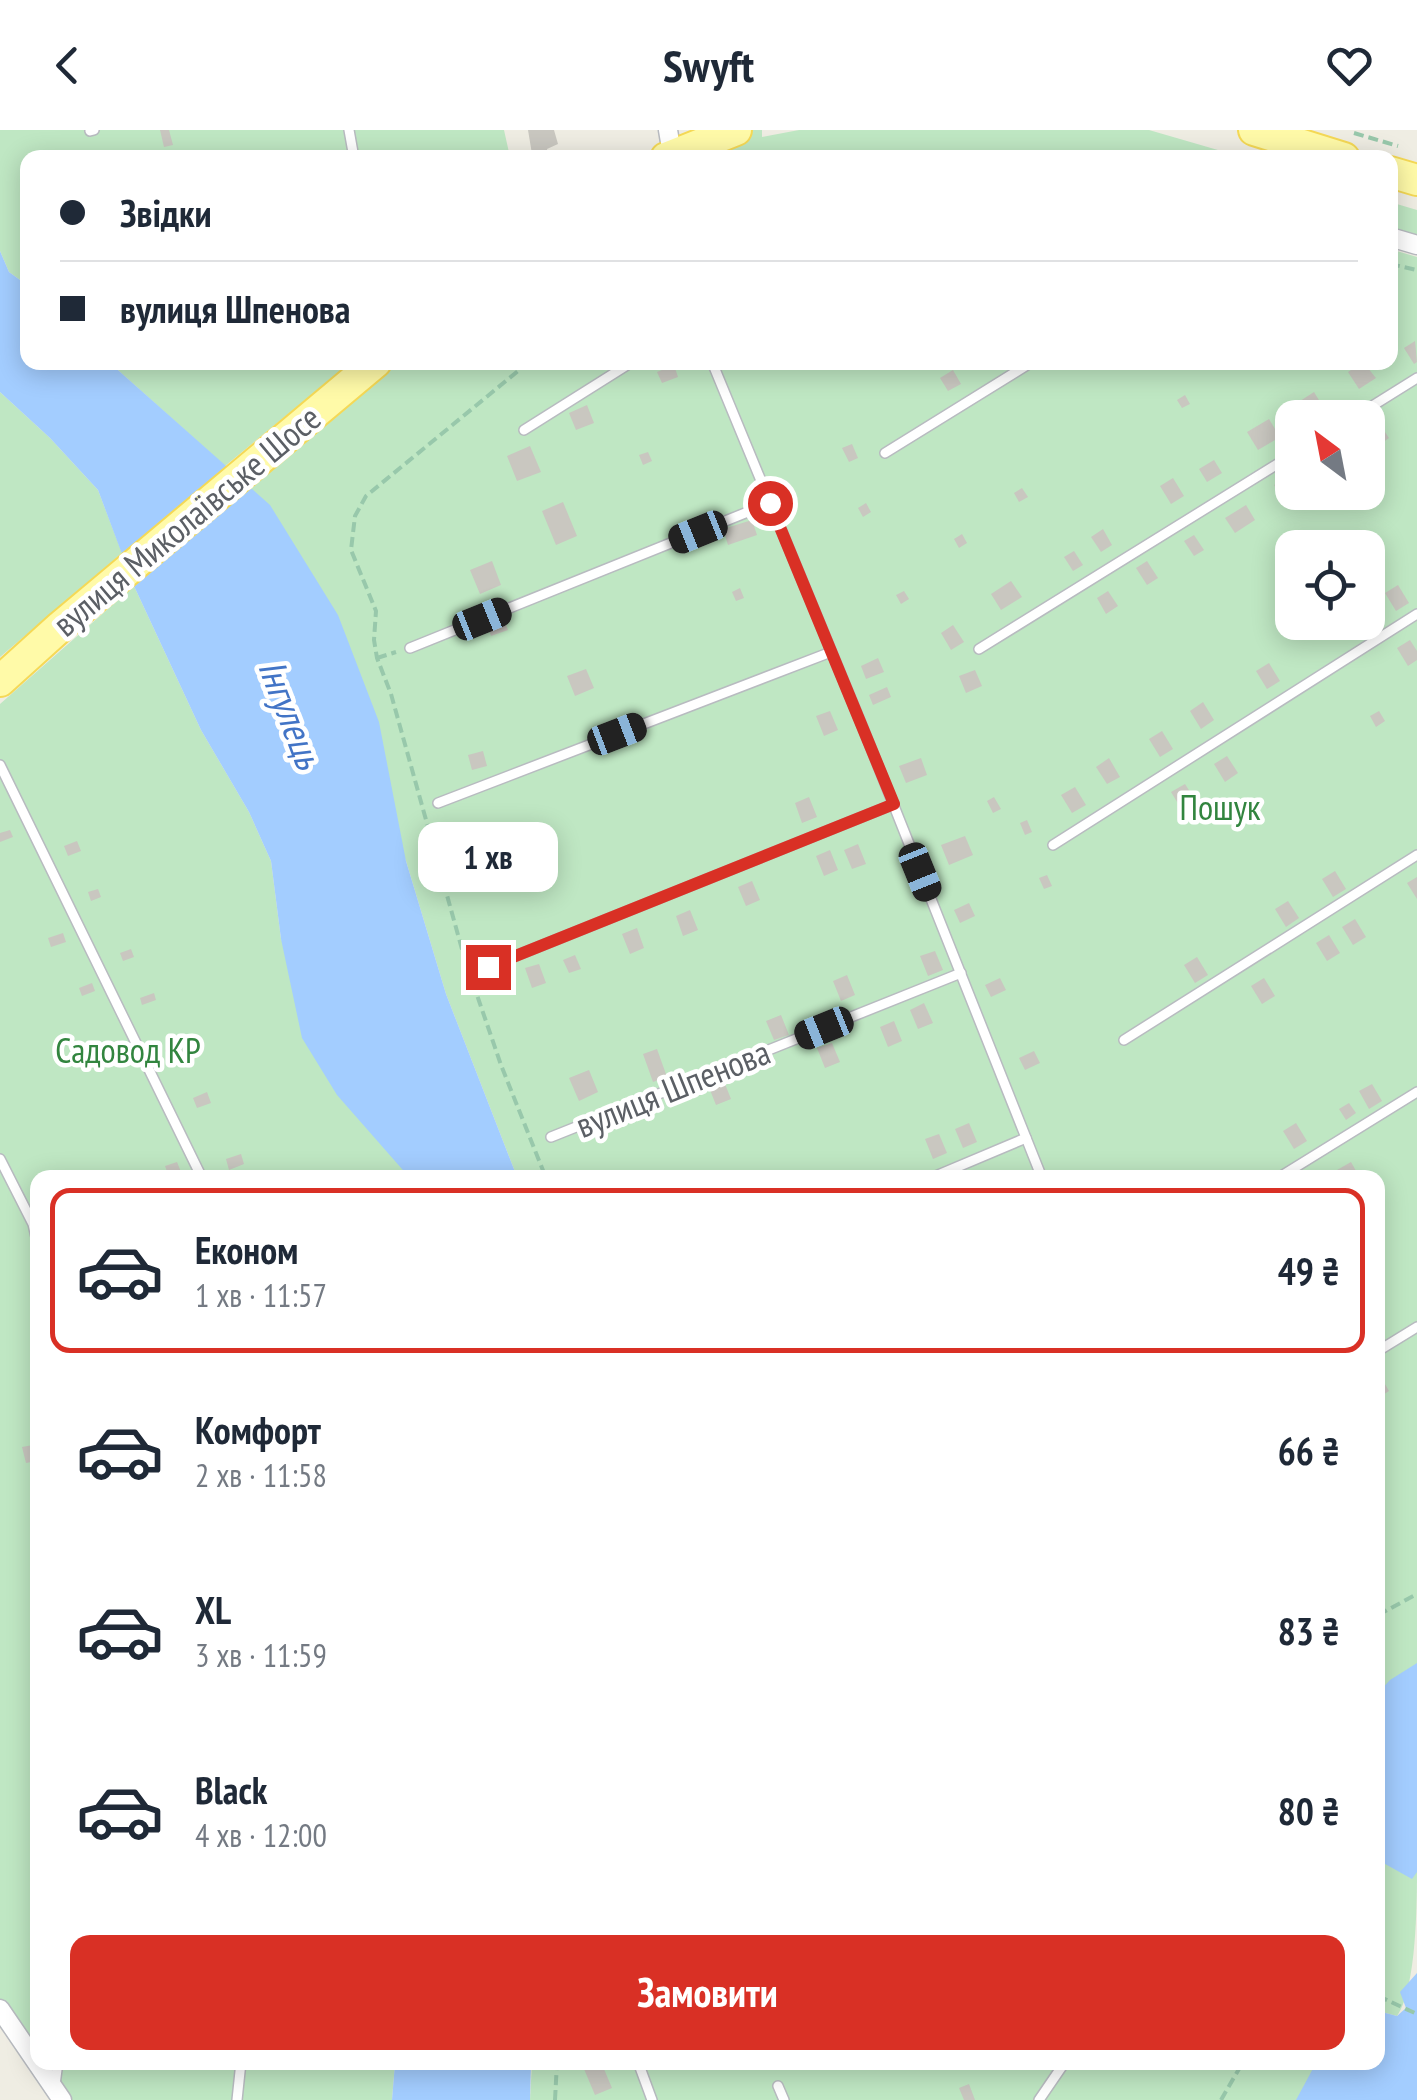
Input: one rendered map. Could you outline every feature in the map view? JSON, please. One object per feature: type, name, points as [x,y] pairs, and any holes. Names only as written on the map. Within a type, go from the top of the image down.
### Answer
[{"type":"main road","points":[[669,147],[736,130]]},
{"type":"main road","points":[[1254,130],[1318,150]]},
{"type":"main road","points":[[1398,163],[1417,180]]},
{"type":"main road","name":"вулиця Миколаївське Шосе","points":[[0,681],[366,370]]},
{"type":"street","points":[[0,2009],[30,2053]]},
{"type":"street","points":[[42,2070],[58,2094]]},
{"type":"lane","points":[[524,430],[619,370]]},
{"type":"lane","points":[[715,370],[1039,1170]]},
{"type":"lane","points":[[885,453],[1019,370]]},
{"type":"lane","points":[[1382,400],[1417,378]]},
{"type":"lane","points":[[979,649],[1275,466]]},
{"type":"lane","points":[[410,648],[770,503]]},
{"type":"lane","points":[[1053,845],[1417,614]]},
{"type":"lane","points":[[438,803],[831,652]]},
{"type":"lane","points":[[0,765],[198,1170]]},
{"type":"lane","points":[[488,967],[894,804]]},
{"type":"lane","points":[[1124,1040],[1417,855]]},
{"type":"lane","name":"вулиця Шпенова","points":[[551,1138],[961,973]]},
{"type":"lane","points":[[1291,1170],[1417,1092]]},
{"type":"lane","points":[[950,1170],[1026,1138]]},
{"type":"lane","points":[[0,1159],[30,1220]]},
{"type":"lane","points":[[1385,1348],[1417,1327]]},
{"type":"lane","points":[[237,2100],[241,2070]]},
{"type":"lane","points":[[641,2070],[652,2100]]},
{"type":"lane","points":[[1038,2100],[1060,2070]]},
{"type":"lane","points":[[778,2086],[784,2100]]},
{"type":"path","points":[[1345,130],[1379,150]]},
{"type":"path","points":[[518,370],[366,496],[355,516],[351,550],[376,612],[377,658],[391,694],[465,960],[543,1170]]},
{"type":"path","points":[[377,658],[410,648]]},
{"type":"path","points":[[1385,1612],[1417,1594]]},
{"type":"path","points":[[1385,1999],[1417,2014]]},
{"type":"path","points":[[555,2100],[557,2070]]},
{"type":"path","points":[[1221,2100],[1238,2070]]},
{"type":"green space","points":[[0,130],[504,130],[508,150],[20,150],[20,280],[9,272],[0,251]]},
{"type":"green space","points":[[736,130],[762,130],[762,137],[799,130],[1149,130],[1218,150],[686,150]]},
{"type":"green space","points":[[1398,204],[1417,210],[1417,239],[1398,233]]},
{"type":"green space","name":"Пошук","points":[[1398,251],[1417,257],[1417,1673],[1385,1695],[1385,1170],[514,1170],[446,994],[406,861],[250,488],[301,445],[370,370],[1398,370]]},
{"type":"green space","points":[[118,370],[342,370],[225,466]]},
{"type":"green space","points":[[0,392],[98,490],[122,553],[0,657]]},
{"type":"green space","name":"Садовод КР","points":[[134,586],[201,730],[249,812],[271,861],[281,939],[405,1170],[30,1170],[30,2042],[0,1999],[0,704]]},
{"type":"green space","points":[[1385,1849],[1417,1860],[1412,1965],[1397,2016],[1385,2013]]},
{"type":"green space","points":[[49,2070],[394,2070],[392,2100],[68,2100]]},
{"type":"green space","points":[[532,2070],[1326,2070],[1317,2100],[530,2100]]},
{"type":"water","name":"Інгулець","points":[[0,251],[9,272],[20,280],[20,370],[118,370],[270,505],[338,615],[379,722],[406,861],[446,994],[514,1170],[403,1170],[337,1095],[302,1038],[281,939],[271,861],[249,812],[201,730],[134,586],[98,490],[0,392]]},
{"type":"water","points":[[1417,1663],[1417,1872],[1412,1879],[1385,1864],[1385,1685]]},
{"type":"water","points":[[1417,1973],[1417,2100],[1296,2100],[1312,2070],[1385,2070],[1385,2013],[1397,2016],[1406,2008],[1400,1992]]},
{"type":"water","points":[[394,2070],[531,2070],[530,2100],[392,2100]]},
{"type":"building","points":[[160,130],[169,130],[173,145],[164,147]]},
{"type":"building","points":[[528,130],[554,130],[558,144],[547,150],[531,150]]},
{"type":"building","points":[[1415,341],[1417,362],[1414,364],[1404,348]]},
{"type":"building","points":[[676,370],[678,377],[662,383],[657,372]]},
{"type":"building","points":[[953,370],[961,384],[948,391],[940,378]]},
{"type":"building","points":[[1370,370],[1376,378],[1359,389],[1348,372]]},
{"type":"building","points":[[1314,392],[1319,400],[1302,400]]},
{"type":"building","points":[[1185,395],[1190,404],[1182,408],[1177,400]]},
{"type":"building","points":[[587,405],[594,423],[576,430],[569,413]]},
{"type":"building","points":[[1269,419],[1275,429],[1275,440],[1258,450],[1247,432]]},
{"type":"building","points":[[852,444],[858,458],[849,462],[842,448]]},
{"type":"building","points":[[530,446],[541,472],[517,481],[507,456]]},
{"type":"building","points":[[648,452],[652,461],[643,465],[639,455]]},
{"type":"building","points":[[1214,460],[1222,473],[1207,482],[1199,469]]},
{"type":"building","points":[[1173,478],[1184,496],[1171,504],[1160,486]]},
{"type":"building","points":[[1022,488],[1028,497],[1019,502],[1014,493]]},
{"type":"building","points":[[563,502],[577,536],[556,545],[542,511]]},
{"type":"building","points":[[866,503],[871,512],[863,517],[858,508]]},
{"type":"building","points":[[1246,505],[1255,520],[1235,533],[1225,518]]},
{"type":"building","points":[[752,520],[757,535],[728,545],[723,529]]},
{"type":"building","points":[[1103,529],[1112,545],[1101,552],[1091,537]]},
{"type":"building","points":[[962,534],[967,543],[959,548],[954,539]]},
{"type":"building","points":[[1194,535],[1204,550],[1194,556],[1184,541]]},
{"type":"building","points":[[1074,551],[1083,565],[1073,571],[1064,557]]},
{"type":"building","points":[[492,561],[501,585],[480,594],[470,570]]},
{"type":"building","points":[[1147,561],[1158,578],[1147,585],[1136,568]]},
{"type":"building","points":[[1011,581],[1022,597],[1001,610],[991,594]]},
{"type":"building","points":[[1398,585],[1409,603],[1396,611],[1385,593]]},
{"type":"building","points":[[740,588],[744,598],[736,601],[732,592]]},
{"type":"building","points":[[904,591],[909,599],[901,604],[896,595]]},
{"type":"building","points":[[1108,591],[1118,606],[1106,614],[1097,598]]},
{"type":"building","points":[[504,620],[508,630],[491,636],[488,627]]},
{"type":"building","points":[[953,625],[964,642],[951,650],[941,633]]},
{"type":"building","points":[[1410,640],[1417,660],[1408,666],[1397,648]]},
{"type":"building","points":[[878,658],[884,672],[866,679],[861,666]]},
{"type":"building","points":[[1269,663],[1280,681],[1267,689],[1256,671]]},
{"type":"building","points":[[586,669],[594,688],[575,696],[567,676]]},
{"type":"building","points":[[975,670],[982,686],[966,693],[959,676]]},
{"type":"building","points":[[887,687],[891,697],[873,705],[869,695]]},
{"type":"building","points":[[1203,702],[1214,720],[1201,729],[1190,711]]},
{"type":"building","points":[[830,711],[838,730],[824,736],[816,716]]},
{"type":"building","points":[[1379,711],[1385,721],[1376,727],[1370,716]]},
{"type":"building","points":[[1162,731],[1173,749],[1160,757],[1149,739]]},
{"type":"building","points":[[483,751],[487,766],[472,770],[468,755]]},
{"type":"building","points":[[1227,756],[1238,773],[1225,782],[1214,764]]},
{"type":"building","points":[[921,758],[927,775],[906,783],[899,766]]},
{"type":"building","points":[[1109,758],[1120,777],[1107,784],[1096,767]]},
{"type":"building","points":[[1185,784],[1196,801],[1182,810],[1171,792]]},
{"type":"building","points":[[1075,787],[1086,805],[1072,813],[1061,795]]},
{"type":"building","points":[[809,797],[817,817],[802,823],[795,803]]},
{"type":"building","points":[[994,797],[1001,809],[993,813],[987,801]]},
{"type":"building","points":[[1027,820],[1032,832],[1025,835],[1020,823]]},
{"type":"building","points":[[10,830],[13,837],[0,842],[0,833]]},
{"type":"building","points":[[965,836],[973,855],[949,865],[941,845]]},
{"type":"building","points":[[77,841],[81,851],[68,856],[64,846]]},
{"type":"building","points":[[858,844],[866,864],[852,869],[844,850]]},
{"type":"building","points":[[830,850],[838,870],[824,876],[816,856]]},
{"type":"building","points":[[1335,871],[1346,889],[1333,897],[1322,879]]},
{"type":"building","points":[[1047,875],[1052,886],[1044,889],[1039,878]]},
{"type":"building","points":[[1417,877],[1417,899],[1407,883]]},
{"type":"building","points":[[752,881],[760,900],[746,906],[738,887]]},
{"type":"building","points":[[98,889],[101,897],[91,901],[88,892]]},
{"type":"building","points":[[1288,901],[1299,918],[1286,927],[1275,909]]},
{"type":"building","points":[[969,903],[975,916],[960,923],[954,910]]},
{"type":"building","points":[[690,910],[698,930],[683,936],[676,916]]},
{"type":"building","points":[[1355,919],[1366,937],[1353,945],[1342,927]]},
{"type":"building","points":[[637,928],[644,948],[630,954],[622,934]]},
{"type":"building","points":[[63,933],[66,942],[51,947],[48,938]]},
{"type":"building","points":[[1329,935],[1340,953],[1327,961],[1316,943]]},
{"type":"building","points":[[131,949],[134,957],[123,961],[120,953]]},
{"type":"building","points":[[935,951],[943,970],[928,976],[920,956]]},
{"type":"building","points":[[575,955],[581,969],[569,973],[563,960]]},
{"type":"building","points":[[1197,957],[1208,975],[1195,983],[1184,965]]},
{"type":"building","points":[[539,964],[546,983],[532,988],[525,968]]},
{"type":"building","points":[[847,975],[855,995],[841,1001],[833,981]]},
{"type":"building","points":[[1000,978],[1006,990],[991,997],[985,985]]},
{"type":"building","points":[[1264,978],[1275,996],[1262,1004],[1251,986]]},
{"type":"building","points":[[92,983],[95,991],[82,996],[79,988]]},
{"type":"building","points":[[154,993],[156,1000],[142,1005],[140,998]]},
{"type":"building","points":[[924,1003],[933,1023],[918,1029],[910,1010]]},
{"type":"building","points":[[781,1015],[789,1035],[774,1040],[766,1021]]},
{"type":"building","points":[[894,1021],[902,1041],[888,1047],[880,1027]]},
{"type":"building","points":[[832,1043],[840,1062],[825,1068],[817,1048]]},
{"type":"building","points":[[180,1044],[183,1053],[168,1058],[165,1050]]},
{"type":"building","points":[[123,1049],[126,1058],[112,1063],[109,1053]]},
{"type":"building","points":[[657,1049],[667,1077],[653,1082],[643,1054]]},
{"type":"building","points":[[1034,1051],[1040,1063],[1025,1070],[1019,1058]]},
{"type":"building","points":[[589,1070],[598,1092],[579,1101],[569,1078]]},
{"type":"building","points":[[723,1079],[731,1099],[716,1105],[708,1085]]},
{"type":"building","points":[[1372,1084],[1382,1101],[1369,1109],[1359,1091]]},
{"type":"building","points":[[207,1092],[211,1103],[197,1108],[193,1098]]},
{"type":"building","points":[[1349,1103],[1356,1113],[1346,1120],[1339,1109]]},
{"type":"building","points":[[969,1123],[977,1142],[963,1148],[955,1129]]},
{"type":"building","points":[[1296,1123],[1307,1141],[1294,1149],[1283,1131]]},
{"type":"building","points":[[939,1134],[947,1153],[933,1159],[925,1139]]},
{"type":"building","points":[[241,1154],[244,1164],[229,1170],[226,1159]]},
{"type":"building","points":[[177,1162],[180,1170],[166,1170],[165,1166]]},
{"type":"building","points":[[1351,1162],[1356,1170],[1337,1170]]},
{"type":"building","points":[[30,1446],[30,1462],[26,1463],[22,1447]]},
{"type":"building","points":[[584,2070],[604,2070],[612,2088],[595,2095]]},
{"type":"building","points":[[969,2084],[975,2100],[964,2100],[959,2088]]},
{"type":"route","points":[[488,967],[894,804],[770,503]]}]
